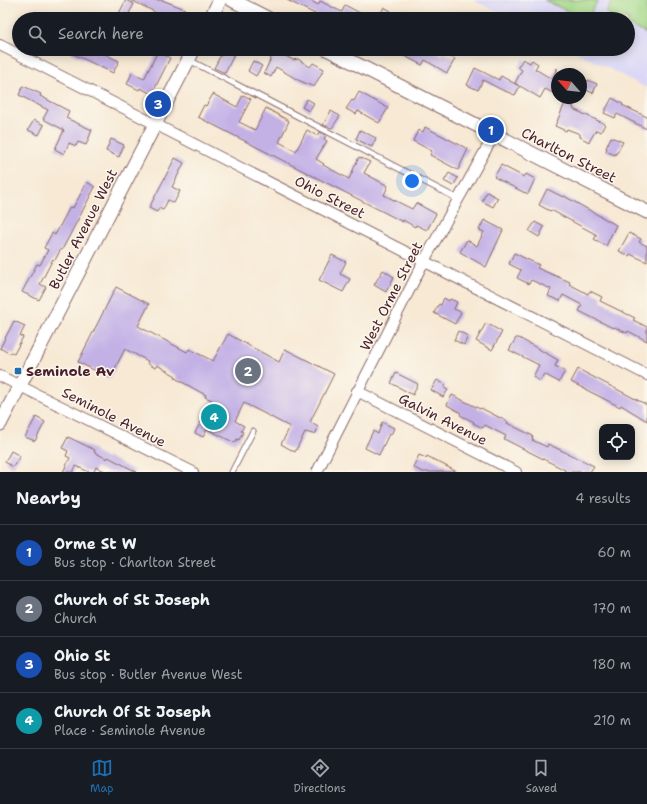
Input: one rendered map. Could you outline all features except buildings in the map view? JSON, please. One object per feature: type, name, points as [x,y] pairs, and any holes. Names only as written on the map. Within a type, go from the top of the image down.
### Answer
[{"type":"street","points":[[214,12],[220,0]]},
{"type":"street","points":[[232,0],[255,12]]},
{"type":"street","name":"Ohio Street","points":[[0,45],[12,51]]},
{"type":"street","name":"Ohio Street","points":[[22,56],[647,375]]},
{"type":"street","name":"Butler Avenue West","points":[[0,424],[191,56]]},
{"type":"street","name":"Charlton Street","points":[[341,56],[647,212]]},
{"type":"street","name":"West Orme Street","points":[[317,472],[424,261],[494,135]]},
{"type":"street","name":"Seminole Avenue","points":[[0,376],[193,472]]},
{"type":"street","name":"Galvin Avenue","points":[[357,391],[516,472]]},
{"type":"lane","points":[[194,56],[458,199]]},
{"type":"lane","points":[[232,472],[253,431]]},
{"type":"shaded area","points":[[473,0],[647,0],[647,88],[584,56],[635,56],[635,12],[497,12]]},
{"type":"green space","points":[[544,0],[598,0],[591,12],[569,12]]},
{"type":"green space","points":[[613,0],[647,0],[647,34],[635,28],[635,12],[607,12]]},
{"type":"place","name":"Ohio St","points":[[158,104]]},
{"type":"place","name":"Orme St W","points":[[491,130]]},
{"type":"place","name":"Seminole Av","points":[[18,371]]},
{"type":"place","name":"Church of St Joseph","points":[[248,371]]},
{"type":"place","name":"Church Of St Joseph","points":[[214,417]]}]
